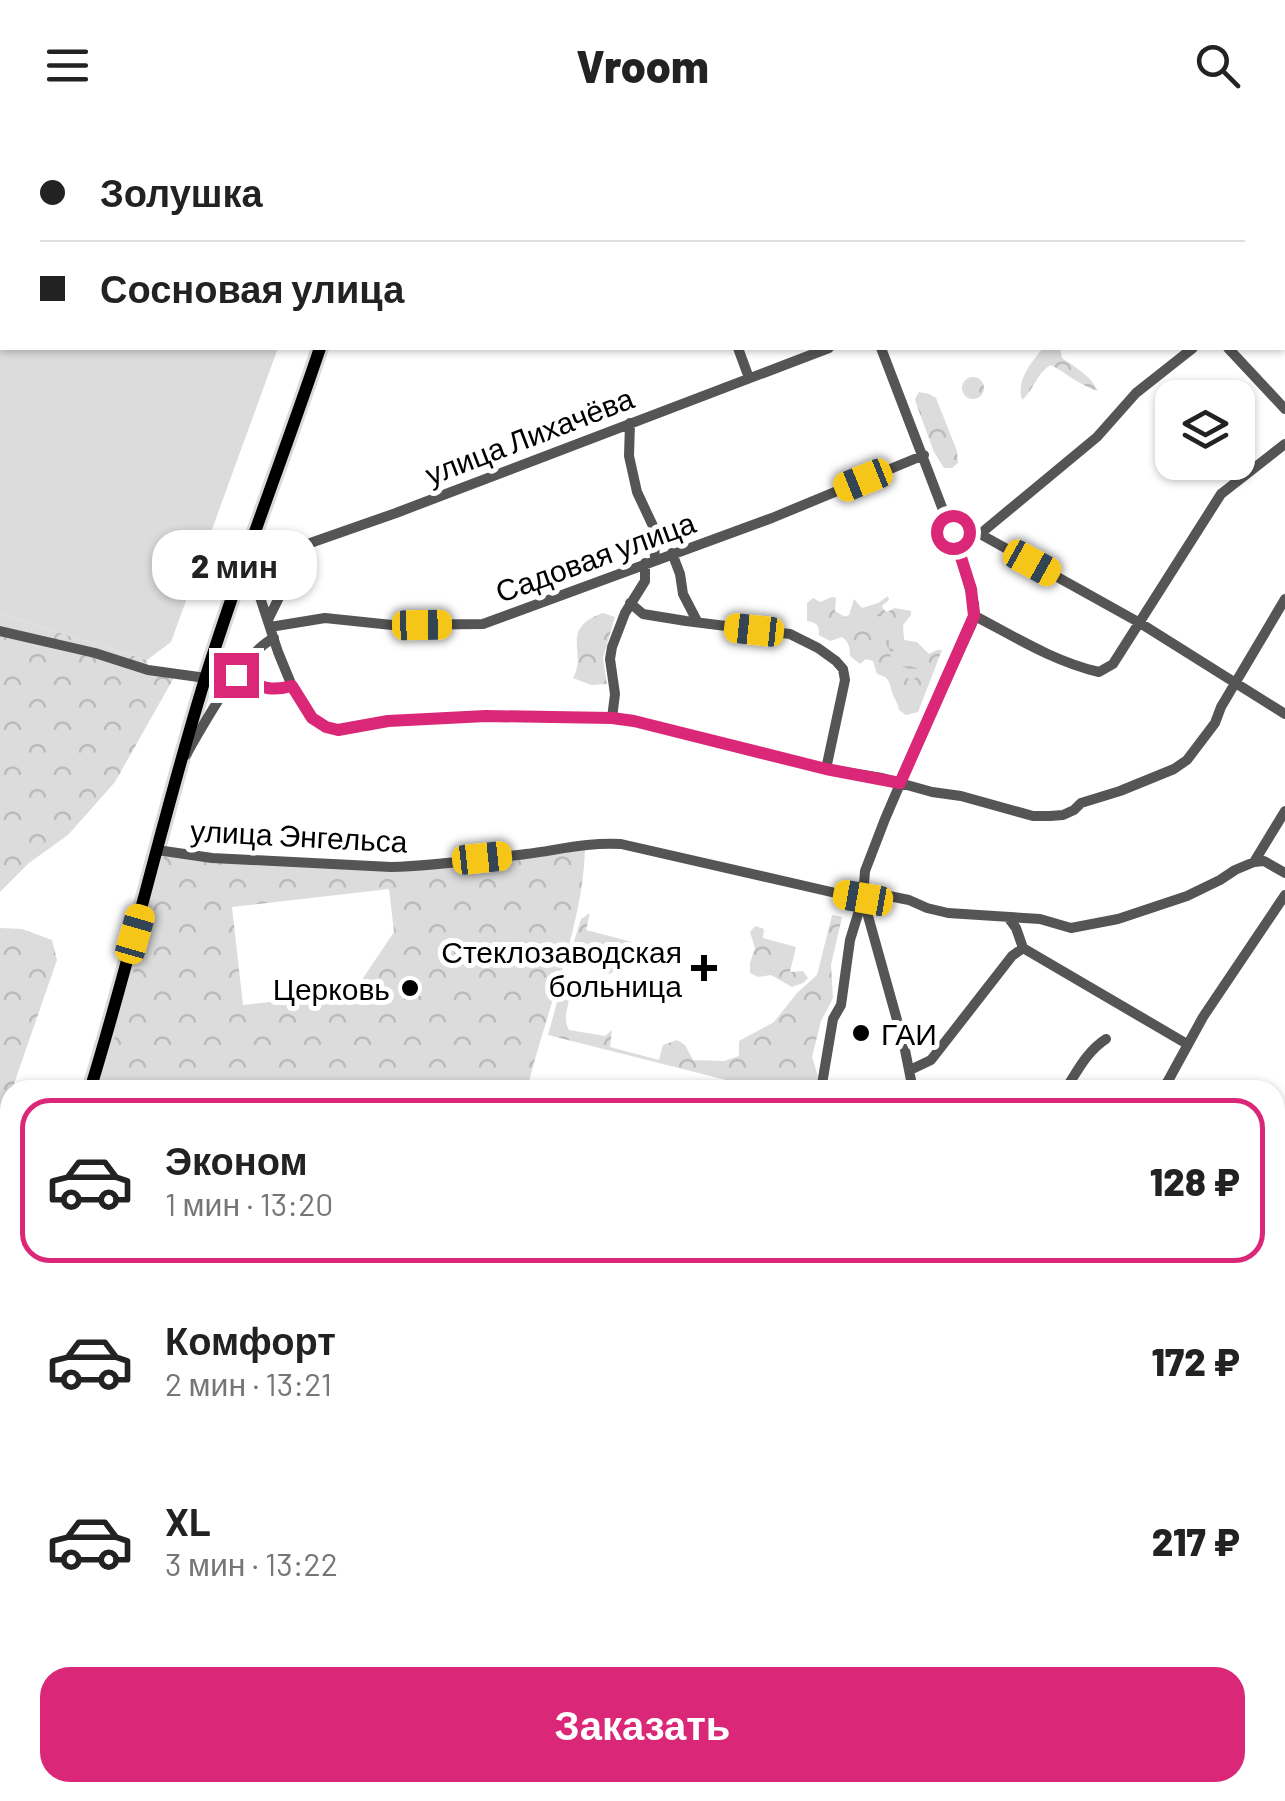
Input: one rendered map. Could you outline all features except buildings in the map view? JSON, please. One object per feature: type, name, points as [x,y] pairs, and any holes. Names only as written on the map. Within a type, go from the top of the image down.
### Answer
[{"type":"main road","points":[[93,1080],[207,673],[319,350]]},
{"type":"street","points":[[739,350],[749,378]]},
{"type":"street","name":"улица Лихачёва","points":[[246,562],[396,513],[824,350]]},
{"type":"street","points":[[823,1080],[833,1019],[841,1005],[850,940],[863,898],[865,872],[974,616],[971,589],[953,532],[882,350]]},
{"type":"street","points":[[980,534],[1097,436],[1136,393],[1190,350]]},
{"type":"street","points":[[1230,350],[1285,409]]},
{"type":"street","points":[[612,718],[612,647],[630,603],[645,581],[653,526],[638,492],[629,456],[630,423]]},
{"type":"street","points":[[974,616],[1048,654],[1100,672],[1113,664],[1221,494],[1285,444]]},
{"type":"street","name":"Садовая улица","points":[[271,628],[325,618],[392,626],[483,624],[772,518],[924,455]]},
{"type":"street","points":[[953,532],[980,534],[1140,623],[1285,714]]},
{"type":"street","points":[[178,769],[236,675],[271,628],[296,548]]},
{"type":"street","points":[[672,554],[683,594],[697,621]]},
{"type":"street","points":[[246,562],[292,686],[312,718],[326,727],[338,730],[388,721],[486,716],[612,718],[1033,816],[1062,816],[1081,803],[1142,783],[1186,760],[1215,723],[1285,598]]},
{"type":"street","points":[[630,603],[643,614],[790,634],[836,661],[845,680],[826,769]]},
{"type":"street","points":[[0,631],[148,670],[236,675],[262,689],[292,686]]},
{"type":"street","points":[[1254,862],[1285,811]]},
{"type":"street","name":"улица Энгельса","points":[[157,850],[212,858],[391,867],[529,854],[585,844],[620,844],[863,898],[884,895],[948,912],[1040,919],[1071,928],[1118,919],[1187,896],[1254,862]]},
{"type":"street","points":[[1254,862],[1264,861],[1285,873]]},
{"type":"street","points":[[1168,1080],[1186,1044],[1285,895]]},
{"type":"street","points":[[863,898],[912,1080]]},
{"type":"street","points":[[1008,917],[1024,948],[1186,1044]]},
{"type":"street","points":[[910,1070],[931,1060],[1012,956],[1024,948]]},
{"type":"street","points":[[1071,1080],[1097,1045],[1106,1040]]},
{"type":"green space","points":[[0,350],[277,350],[171,642],[147,660],[0,614]]},
{"type":"green space","points":[[1042,350],[1060,350],[1062,358],[1087,376],[1098,391],[1051,365],[1022,400],[1023,379]]},
{"type":"green space","points":[[973,377],[981,380],[981,396],[973,399],[965,396],[962,388],[965,380]]},
{"type":"green space","points":[[919,392],[936,398],[957,451],[958,463],[952,468],[944,468],[934,452],[915,399]]},
{"type":"green space","points":[[888,596],[882,606],[887,612],[895,608],[911,611],[903,625],[904,640],[917,642],[929,654],[942,650],[918,712],[906,715],[899,710],[888,680],[877,674],[873,661],[866,659],[860,664],[850,656],[849,645],[842,637],[830,641],[819,635],[817,625],[807,621],[807,603],[813,598],[820,602],[836,598],[835,611],[845,617],[854,599],[862,608]]},
{"type":"green space","points":[[603,613],[615,617],[603,658],[607,684],[591,685],[573,678],[578,634],[589,619]]},
{"type":"green space","points":[[880,613],[897,656],[921,672],[909,684],[907,668],[891,663],[890,651],[868,614]]},
{"type":"green space","points":[[0,614],[147,660],[148,670],[176,674],[115,782],[68,835],[29,863],[0,892]]},
{"type":"green space","points":[[585,844],[571,936],[530,1080],[93,1080],[157,850],[364,867]],"holes":[[[389,889],[394,932],[353,993],[243,1005],[232,907]]]},
{"type":"green space","points":[[590,913],[586,930],[632,942],[627,962],[609,974],[590,965],[582,951],[571,951],[581,919]]},
{"type":"green space","points":[[832,915],[842,917],[831,965],[833,998],[821,1021],[812,1057],[817,1080],[726,1080],[548,1035],[562,984],[569,992],[569,1030],[605,1036],[612,1030],[610,1047],[659,1060],[663,1045],[677,1040],[685,1045],[693,1060],[724,1061],[739,1056],[739,1041],[774,1022],[817,975]]},
{"type":"green space","points":[[755,926],[764,929],[763,938],[796,947],[790,972],[803,971],[808,978],[803,983],[792,987],[771,975],[758,977],[750,973],[755,948],[750,932]]},
{"type":"green space","points":[[0,928],[22,929],[52,940],[57,960],[15,1080],[0,1080]]},
{"type":"place","name":"Стеклозаводская больница","points":[[704,968]]},
{"type":"place","name":"Церковь","points":[[410,988]]},
{"type":"place","name":"ГАИ","points":[[861,1033]]},
{"type":"route","points":[[236,675],[262,689],[292,686],[312,718],[338,730],[388,721],[486,716],[612,718],[900,783],[972,626],[971,589],[953,532]]}]
